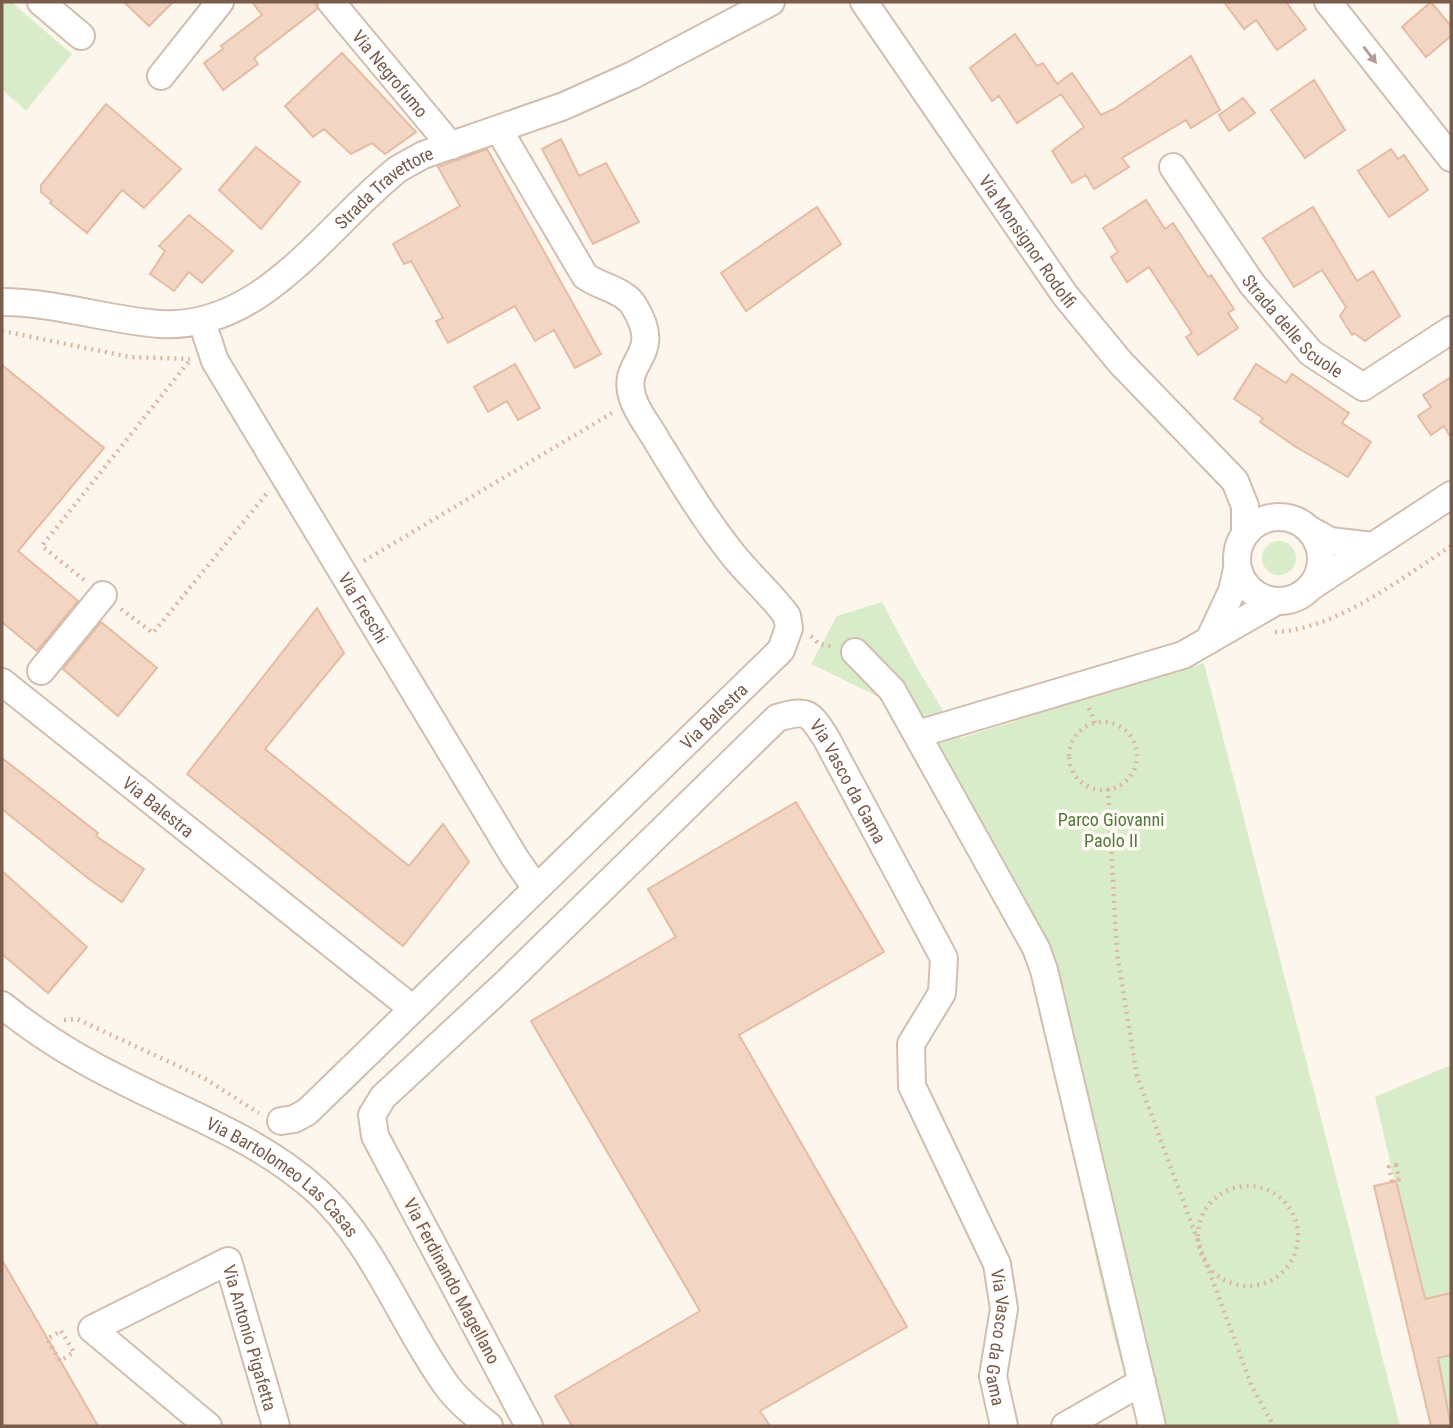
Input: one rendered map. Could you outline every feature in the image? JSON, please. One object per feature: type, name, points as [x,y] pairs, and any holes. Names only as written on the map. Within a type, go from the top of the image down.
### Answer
[{"type":"street","points":[[41,2],[81,36]]},
{"type":"street","points":[[161,76],[220,2]]},
{"type":"street","name":"Via Negrofumo","points":[[331,2],[451,146]]},
{"type":"street","name":"Strada Travettore","points":[[2,302],[27,302],[144,323],[202,322],[238,309],[261,294],[398,169],[423,155],[499,130],[633,75],[771,2]]},
{"type":"street","name":"Via Monsignor Rodolfi","points":[[864,2],[1066,295],[1119,362],[1235,481],[1245,506],[1245,533],[1239,544],[1237,569]]},
{"type":"street","points":[[1328,2],[1451,158]]},
{"type":"street","points":[[499,130],[585,276],[598,286],[626,296],[638,312],[647,330],[647,344],[631,388]]},
{"type":"street","name":"Strada delle Scuole","points":[[1173,167],[1252,284],[1311,353],[1363,387],[1451,330]]},
{"type":"street","name":"Via Freschi","points":[[202,322],[215,361],[536,888]]},
{"type":"street","name":"Via Balestra","points":[[274,1117],[294,1119],[306,1112],[781,650],[788,638],[787,617],[735,557],[699,508],[631,388]]},
{"type":"street","name":"Via Monsignor Rodolfi","points":[[1219,462],[1253,489],[1280,516],[1301,523],[1329,541],[1372,546]]},
{"type":"street","points":[[918,734],[1183,655],[1275,602],[1302,595],[1451,495]]},
{"type":"street","points":[[1245,533],[1267,518],[1280,516]]},
{"type":"street","points":[[1310,530],[1316,538],[1322,557],[1321,568],[1312,586]]},
{"type":"street","points":[[1237,569],[1251,592],[1275,602]]},
{"type":"street","points":[[1209,640],[1231,591],[1237,569]]},
{"type":"street","points":[[41,671],[103,595]]},
{"type":"street","points":[[855,652],[892,690],[1028,928],[1044,970],[1152,1426]]},
{"type":"street","name":"Via Balestra","points":[[2,682],[412,1009]]},
{"type":"street","name":"Via Vasco da Gama","points":[[375,1136],[372,1115],[383,1097],[507,982],[777,718],[800,712],[811,716],[826,738],[944,958],[942,993],[911,1044],[912,1086],[997,1264],[1004,1309],[993,1376],[1004,1426]]},
{"type":"street","name":"Via Bartolomeo Las Casas","points":[[2,1005],[40,1035],[122,1081],[239,1136],[299,1175],[321,1194],[357,1239],[448,1388],[489,1426]]},
{"type":"street","name":"Via Ferdinando Magellano","points":[[375,1136],[529,1426]]},
{"type":"street","name":"Via Antonio Pigafetta","points":[[208,1426],[92,1329],[228,1261],[276,1426]]},
{"type":"street","points":[[1076,1420],[1142,1382]]},
{"type":"path","points":[[2,331],[130,357],[199,358]]},
{"type":"path","points":[[191,359],[42,546],[153,634],[267,493]]},
{"type":"path","points":[[359,564],[631,388]]},
{"type":"path","points":[[1271,632],[1321,621],[1340,612],[1376,594],[1451,545]]},
{"type":"path","points":[[805,630],[819,644],[855,652]]},
{"type":"path","points":[[1106,722],[1126,731],[1137,749],[1137,761],[1127,780],[1108,789],[1086,785],[1071,768],[1071,745],[1076,735],[1095,723],[1106,722]]},
{"type":"path","points":[[1108,789],[1117,954],[1136,1076],[1252,1387],[1274,1426]]},
{"type":"path","points":[[77,1019],[204,1078],[258,1113],[274,1117]]},
{"type":"path","points":[[1252,1185],[1269,1190],[1283,1200],[1293,1214],[1298,1230],[1295,1253],[1282,1274],[1269,1283],[1253,1287],[1229,1283],[1209,1269],[1201,1256],[1197,1239],[1199,1221],[1207,1206],[1220,1194],[1235,1187],[1252,1185]]},
{"type":"path","points":[[61,1331],[74,1352],[60,1360],[47,1339],[61,1331]]},
{"type":"green space","points":[[2,2],[11,2],[72,54],[26,111],[2,89]]},
{"type":"green space","points":[[1279,541],[1291,546],[1296,558],[1291,570],[1279,575],[1267,570],[1262,558],[1267,546]]},
{"type":"green space","name":"Parco Giovanni Paolo II","points":[[882,602],[917,668],[960,738],[1204,663],[1400,1426],[1139,1426],[1112,1329],[1024,942],[879,697],[811,664],[837,616]]},
{"type":"green space","points":[[1451,1065],[1451,1426],[1375,1097]]},
{"type":"building","points":[[124,2],[173,2],[149,26]]},
{"type":"building","points":[[252,2],[316,2],[317,9],[254,58],[258,64],[223,90],[204,63],[223,49],[221,46],[262,15]]},
{"type":"building","points":[[1224,2],[1286,2],[1306,29],[1277,50],[1256,20],[1244,29]]},
{"type":"building","points":[[1431,2],[1451,26],[1451,36],[1426,57],[1402,27]]},
{"type":"building","points":[[1015,34],[1037,66],[1043,63],[1057,84],[1072,73],[1101,115],[1114,109],[1191,56],[1220,110],[1191,128],[1186,120],[1122,158],[1129,167],[1094,189],[1086,175],[1072,183],[1052,151],[1084,127],[1061,94],[1017,123],[999,96],[992,101],[970,68]]},
{"type":"building","points":[[342,53],[416,132],[385,154],[372,143],[351,154],[324,129],[313,137],[285,106]]},
{"type":"building","points":[[1314,80],[1345,130],[1305,158],[1271,110]]},
{"type":"building","points":[[1243,98],[1255,113],[1229,131],[1219,115]]},
{"type":"building","points":[[106,104],[181,169],[144,208],[122,190],[87,233],[50,203],[52,201],[41,192],[41,185]]},
{"type":"building","points":[[561,139],[579,176],[606,163],[639,222],[593,244],[542,149]]},
{"type":"building","points":[[256,147],[300,182],[261,229],[219,190]]},
{"type":"building","points":[[487,149],[601,354],[575,368],[554,330],[535,341],[515,306],[448,343],[436,321],[443,318],[411,261],[404,264],[393,244],[460,206],[438,167]]},
{"type":"building","points":[[1391,149],[1398,159],[1404,155],[1428,190],[1389,217],[1358,171]]},
{"type":"building","points":[[1146,200],[1165,229],[1173,223],[1208,277],[1211,275],[1234,309],[1228,313],[1238,328],[1198,355],[1186,337],[1192,333],[1149,267],[1127,282],[1111,257],[1118,252],[1103,228]]},
{"type":"building","points":[[817,207],[841,244],[746,311],[721,273]]},
{"type":"building","points":[[1313,207],[1357,281],[1373,271],[1400,316],[1365,341],[1354,333],[1352,335],[1340,316],[1346,307],[1322,270],[1294,287],[1263,238]]},
{"type":"building","points":[[189,215],[233,251],[202,283],[189,272],[174,291],[150,274],[165,251],[159,246]]},
{"type":"building","points":[[515,364],[540,408],[518,420],[507,401],[488,412],[474,387]]},
{"type":"building","points":[[1256,364],[1286,383],[1292,374],[1349,413],[1342,423],[1371,442],[1348,477],[1296,447],[1260,422],[1263,418],[1234,399]]},
{"type":"building","points":[[2,365],[104,448],[18,551],[78,601],[37,651],[2,622]]},
{"type":"building","points":[[1451,377],[1451,438],[1444,426],[1431,435],[1418,416],[1431,407],[1423,395]]},
{"type":"building","points":[[317,608],[344,653],[265,749],[409,866],[443,824],[469,862],[403,946],[187,774]]},
{"type":"building","points":[[101,622],[157,668],[118,716],[63,669]]},
{"type":"building","points":[[2,758],[98,833],[96,836],[144,869],[122,902],[2,809]]},
{"type":"building","points":[[796,802],[884,952],[739,1035],[907,1327],[760,1411],[770,1426],[572,1426],[555,1396],[700,1311],[531,1021],[676,937],[648,889]]},
{"type":"building","points":[[2,871],[87,947],[48,993],[2,954]]},
{"type":"building","points":[[1396,1181],[1425,1299],[1451,1293],[1451,1355],[1438,1358],[1451,1426],[1431,1426],[1374,1186]]},
{"type":"building","points":[[2,1260],[98,1426],[2,1426]]}]
